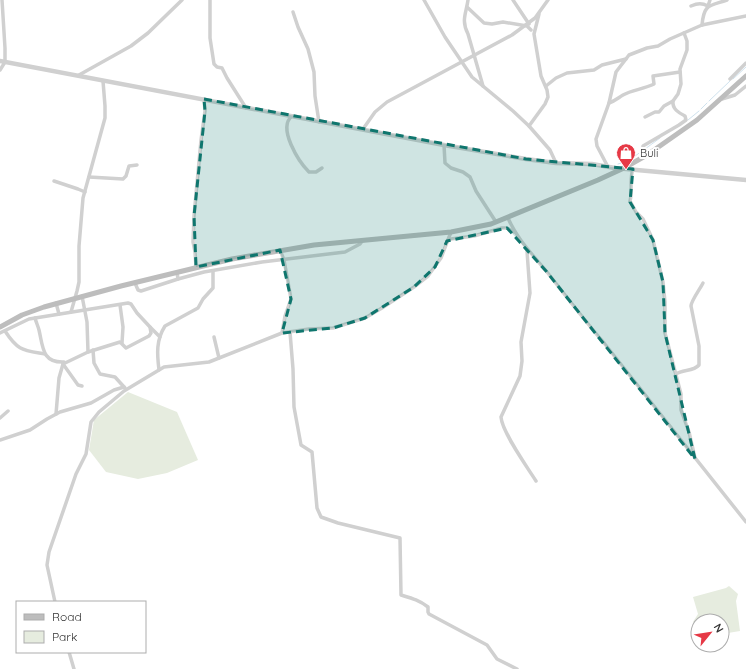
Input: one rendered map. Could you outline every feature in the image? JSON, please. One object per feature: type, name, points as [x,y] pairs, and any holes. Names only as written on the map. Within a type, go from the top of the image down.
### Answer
[{"type":"main road","points":[[0,327],[30,312],[56,303],[196,267],[280,250],[471,229],[508,218],[624,168],[647,155],[687,128],[746,76]]},
{"type":"street","points":[[0,70],[5,48],[2,0]]},
{"type":"street","points":[[79,75],[131,46],[148,33],[182,0]]},
{"type":"street","points":[[210,0],[210,38],[214,64],[217,67],[222,68],[246,108]]},
{"type":"street","points":[[424,0],[461,62],[472,77],[529,126],[550,150],[556,163]]},
{"type":"street","points":[[468,0],[464,21],[465,27],[475,55],[483,87]]},
{"type":"street","points":[[513,0],[533,32],[541,76],[548,93],[545,104],[529,126]]},
{"type":"street","points":[[363,129],[375,112],[387,102],[502,41],[528,23],[539,13],[548,0]]},
{"type":"street","points":[[702,25],[705,11],[710,0]]},
{"type":"street","points":[[691,6],[703,4],[708,6],[727,0]]},
{"type":"street","points":[[467,7],[484,23],[492,24],[503,22],[529,27],[533,32]]},
{"type":"street","points":[[293,12],[308,49],[314,72],[315,96],[319,122]]},
{"type":"street","points":[[533,32],[539,13]]},
{"type":"street","points":[[608,167],[596,142],[599,128],[609,103],[616,72],[629,55],[647,48],[658,46],[702,25],[746,16]]},
{"type":"street","points":[[644,117],[659,112],[664,106],[673,101],[678,94],[681,84],[680,69],[687,50],[687,41],[684,33]]},
{"type":"street","points":[[546,86],[556,78],[567,73],[594,70],[615,61],[626,59]]},
{"type":"street","points":[[2,62],[79,75],[444,145],[556,163],[592,164],[608,167],[746,180]]},
{"type":"street","points":[[730,79],[746,63]]},
{"type":"street","points":[[609,103],[618,100],[622,96],[654,84],[653,76],[663,73],[680,72]]},
{"type":"street","points":[[71,312],[77,291],[79,276],[81,216],[85,192],[105,118],[103,80]]},
{"type":"street","points":[[721,99],[735,95],[746,86]]},
{"type":"street","points":[[196,267],[193,242],[194,216],[205,111],[204,100]]},
{"type":"street","points":[[647,155],[643,149],[644,146],[686,120],[685,116],[677,112],[673,101]]},
{"type":"street","points":[[292,116],[288,120],[287,129],[294,151],[309,172],[313,173],[322,168]]},
{"type":"street","points":[[444,145],[445,163],[451,168],[463,172],[470,177],[476,191],[496,222]]},
{"type":"street","points":[[89,177],[123,179],[126,176],[129,166],[137,165]]},
{"type":"street","points":[[633,169],[630,177],[632,193],[630,201],[636,212],[643,219],[654,240],[663,282],[665,302],[665,333],[681,394],[681,410],[689,432],[695,459]]},
{"type":"street","points":[[54,181],[85,192]]},
{"type":"street","points":[[508,218],[514,232],[526,249],[546,271],[746,522]]},
{"type":"street","points":[[446,242],[451,239],[474,236],[502,228],[507,228],[514,232]]},
{"type":"street","points":[[55,601],[47,562],[49,552],[76,474],[86,454],[91,422],[99,412],[125,388],[164,367],[209,362],[282,333],[309,329],[333,328],[352,323],[375,313],[428,276],[441,258],[450,232]]},
{"type":"street","points":[[135,283],[138,290],[141,291],[178,279],[213,271],[345,252],[360,244],[363,240]]},
{"type":"street","points":[[526,249],[530,293],[522,330],[520,376],[504,410],[502,420],[514,446],[536,481]]},
{"type":"street","points":[[280,250],[284,260],[291,299],[285,316],[282,333]]},
{"type":"street","points":[[159,370],[156,353],[160,337],[165,326],[198,308],[203,299],[213,288],[213,271]]},
{"type":"street","points":[[177,272],[178,279]]},
{"type":"street","points":[[676,374],[680,371],[696,368],[699,365],[699,346],[691,303],[699,293],[703,283]]},
{"type":"street","points":[[82,296],[86,310],[88,352]]},
{"type":"street","points":[[56,303],[59,314]]},
{"type":"street","points":[[0,333],[19,323],[35,318],[130,303],[160,337]]},
{"type":"street","points":[[120,305],[123,327],[122,343],[126,348],[131,347],[149,336],[151,333],[150,327]]},
{"type":"street","points":[[35,318],[45,354],[50,360],[56,362],[63,363],[93,350],[120,342],[122,343]]},
{"type":"street","points":[[5,331],[17,347],[23,350],[45,354]]},
{"type":"street","points":[[290,332],[294,407],[300,445],[312,452],[316,503],[320,516],[338,523],[400,538],[401,595],[414,598],[423,603],[428,607],[429,614],[488,645],[497,659],[517,669]]},
{"type":"street","points":[[214,337],[219,358]]},
{"type":"street","points":[[93,350],[94,363],[100,374],[115,377],[125,388]]},
{"type":"street","points":[[63,363],[78,384],[82,386]]},
{"type":"street","points":[[56,414],[59,378],[63,363]]},
{"type":"street","points":[[0,440],[30,430],[56,414],[88,405],[114,390],[125,388]]},
{"type":"street","points":[[0,418],[8,411]]},
{"type":"street","points":[[69,653],[74,669]]},
{"type":"highlighted area","points":[[204,99],[526,159],[633,169],[630,202],[653,240],[663,282],[665,333],[695,459],[546,271],[507,228],[447,241],[435,267],[414,287],[365,318],[333,328],[282,333],[291,299],[280,250],[196,267],[194,216],[205,111]]},
{"type":"green space","points":[[128,392],[177,412],[198,460],[167,473],[138,479],[106,472],[89,450],[94,420]]},
{"type":"green space","points":[[729,586],[738,594],[736,601],[740,631],[730,633],[730,613],[698,613],[693,597]]},
{"type":"waterway","points":[[733,79],[746,67]]},
{"type":"waterway","points":[[709,101],[730,81]]},
{"type":"waterway","points":[[701,109],[707,103]]},
{"type":"waterway","points":[[688,120],[699,111]]},
{"type":"waterway","points":[[645,149],[660,138]]},
{"type":"waterway","points":[[631,159],[642,151]]},
{"type":"waterway","points":[[618,164],[628,161]]},
{"type":"place","name":"Buli","points":[[626,170]]}]
